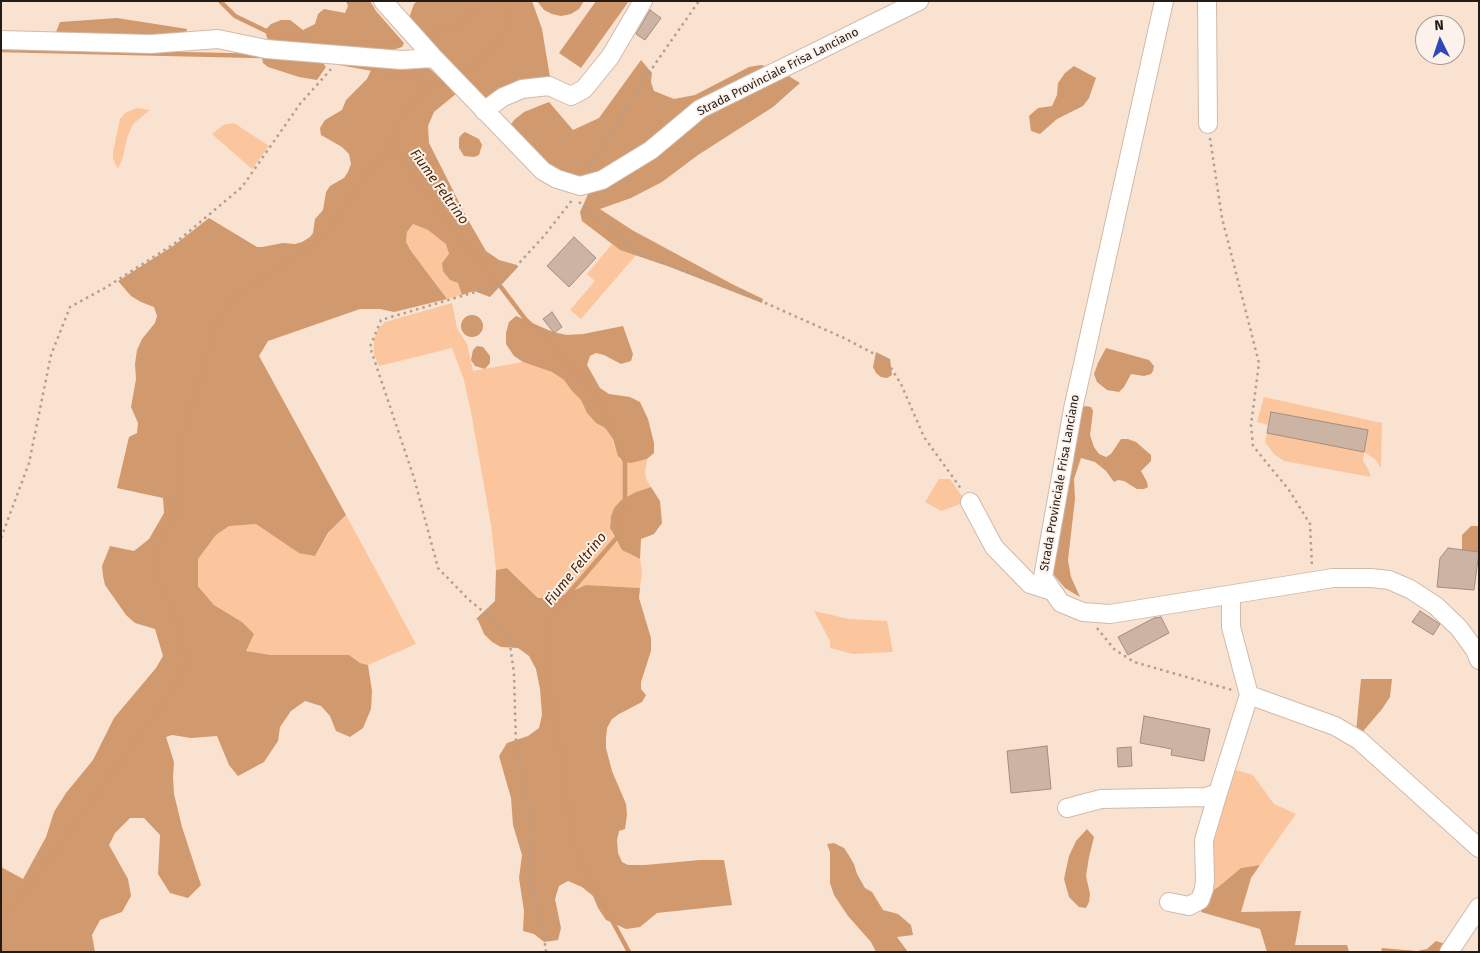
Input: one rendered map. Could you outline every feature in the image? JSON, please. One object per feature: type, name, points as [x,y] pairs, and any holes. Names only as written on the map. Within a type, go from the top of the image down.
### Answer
[{"type":"street","points":[[383,1],[434,58],[543,171],[557,179],[580,186]]},
{"type":"street","points":[[484,111],[503,97],[522,89],[549,86],[571,96],[584,89],[610,57],[643,1]]},
{"type":"street","name":"Strada Provinciale Frisa Lanciano","points":[[580,186],[602,180],[652,150],[700,108],[919,1]]},
{"type":"street","name":"Strada Provinciale Frisa Lanciano","points":[[1164,1],[1073,409],[1043,577],[1061,603],[1083,612],[1110,614],[1333,578],[1388,580],[1410,590],[1436,606],[1458,628],[1475,650],[1479,660]]},
{"type":"street","points":[[1207,1],[1208,124]]},
{"type":"street","points":[[1,40],[151,44],[218,39],[266,49],[401,60],[434,58]]},
{"type":"street","points":[[970,502],[994,547],[1030,584],[1052,591]]},
{"type":"street","points":[[1169,902],[1189,906],[1200,900],[1205,880],[1204,840],[1249,695],[1231,627],[1231,595]]},
{"type":"street","points":[[1249,695],[1335,726],[1359,740],[1479,848]]},
{"type":"street","points":[[1067,808],[1101,799],[1205,797],[1218,793]]},
{"type":"street","points":[[1449,952],[1479,907]]},
{"type":"path","points":[[580,186],[612,130],[699,1]]},
{"type":"path","points":[[1,538],[29,463],[51,355],[70,307],[174,244],[242,187],[300,104],[344,55]]},
{"type":"path","points":[[1208,124],[1222,218],[1259,363],[1251,425],[1253,446],[1288,490],[1310,524],[1313,582]]},
{"type":"path","points":[[546,952],[544,929],[529,878],[531,822],[516,745],[514,674],[509,638],[494,620],[469,600],[438,568],[414,478],[370,347],[381,320],[499,285],[544,236],[574,197],[636,252],[769,304],[844,338],[886,360],[901,384],[924,437],[970,502]]},
{"type":"path","points":[[1083,612],[1114,649],[1134,662],[1249,695]]},
{"type":"shaded area","points":[[346,1],[370,1],[376,11],[404,43],[402,47],[393,50],[273,42],[267,38],[265,30],[271,24],[281,20],[290,20],[303,30],[315,24],[318,14],[324,9],[345,13],[348,6]]},
{"type":"shaded area","points":[[417,1],[532,1],[542,29],[550,77],[509,89],[485,103],[408,21],[414,4]]},
{"type":"shaded area","points":[[537,1],[584,1],[579,9],[571,14],[561,16],[544,10]]},
{"type":"shaded area","points":[[596,1],[629,1],[581,68],[559,53]]},
{"type":"shaded area","points":[[117,18],[187,29],[186,35],[54,37],[60,22]]},
{"type":"shaded area","points":[[261,53],[321,60],[326,67],[317,80],[299,77],[268,67],[263,63]]},
{"type":"shaded area","points":[[641,60],[652,73],[651,82],[654,91],[674,99],[695,95],[749,67],[761,65],[777,69],[606,173],[583,179],[551,166],[509,127],[524,112],[549,102],[573,130],[599,118]]},
{"type":"shaded area","points":[[374,64],[419,65],[430,69],[457,93],[434,112],[428,126],[429,143],[486,251],[499,260],[517,265],[518,267],[490,297],[474,291],[462,295],[458,283],[450,280],[443,271],[442,263],[449,254],[446,244],[428,230],[413,224],[407,232],[406,242],[447,299],[394,312],[380,309],[360,309],[268,341],[259,356],[346,515],[328,533],[315,556],[299,553],[256,524],[229,526],[216,535],[198,559],[198,586],[214,605],[242,622],[254,634],[246,651],[271,655],[349,655],[360,663],[368,665],[372,691],[371,709],[363,728],[350,737],[336,731],[330,716],[321,706],[305,701],[291,711],[280,727],[278,741],[264,762],[238,776],[229,765],[217,736],[191,738],[172,735],[166,737],[174,762],[174,794],[182,827],[201,885],[188,898],[170,893],[158,874],[160,835],[144,818],[130,818],[115,833],[109,845],[128,879],[131,896],[122,912],[100,920],[92,935],[95,952],[1,952],[1,867],[23,879],[46,837],[54,812],[66,793],[93,760],[114,718],[156,668],[163,656],[155,629],[135,623],[126,615],[105,585],[103,576],[102,566],[110,546],[134,551],[149,539],[164,513],[163,498],[117,488],[129,437],[137,433],[138,423],[131,407],[136,379],[135,364],[137,350],[142,339],[155,323],[157,316],[154,307],[131,296],[118,281],[173,246],[209,218],[257,247],[283,243],[295,244],[310,237],[313,233],[315,219],[323,210],[326,192],[330,186],[344,178],[351,164],[349,154],[342,147],[321,135],[320,128],[325,120],[342,110],[346,100],[367,79]]},
{"type":"shaded area","points":[[1074,66],[1096,78],[1089,98],[1083,106],[1057,119],[1040,134],[1031,131],[1029,116],[1038,108],[1052,106],[1057,95],[1058,83],[1065,73]]},
{"type":"shaded area","points":[[787,75],[800,83],[773,107],[698,155],[662,182],[631,198],[600,209],[632,230],[763,299],[762,303],[670,267],[620,250],[582,221],[580,212],[589,192],[711,112]]},
{"type":"shaded area","points":[[137,108],[150,110],[133,124],[118,169],[113,159],[113,152],[120,119],[125,113]]},
{"type":"shaded area","points":[[234,123],[269,146],[252,169],[212,134],[223,125]]},
{"type":"shaded area","points":[[465,132],[479,139],[482,145],[479,155],[474,157],[464,156],[459,148],[459,138]]},
{"type":"shaded area","points":[[413,224],[428,230],[446,243],[449,254],[442,263],[450,280],[458,283],[462,295],[447,299],[411,251],[406,242],[407,232]]},
{"type":"shaded area","points":[[612,244],[620,250],[636,255],[581,319],[570,310],[595,281],[587,274]]},
{"type":"shaded area","points":[[452,303],[457,328],[467,344],[473,371],[523,362],[552,372],[564,380],[581,400],[587,413],[596,423],[605,428],[613,439],[614,446],[638,461],[647,459],[646,479],[651,487],[621,500],[614,508],[610,528],[615,540],[629,554],[640,559],[642,572],[640,588],[586,585],[556,598],[538,598],[508,568],[496,570],[491,525],[471,412],[464,380],[452,348],[379,366],[374,354],[374,339],[379,328],[385,322]]},
{"type":"shaded area","points":[[472,315],[480,318],[483,326],[480,334],[472,337],[464,334],[461,326],[464,318]]},
{"type":"shaded area","points":[[516,316],[553,332],[567,335],[583,334],[623,326],[633,354],[631,361],[621,364],[596,353],[590,356],[587,365],[600,388],[609,394],[630,397],[640,402],[648,419],[654,443],[654,453],[647,459],[631,463],[625,462],[618,456],[613,439],[605,428],[596,423],[587,413],[581,400],[564,380],[552,372],[523,362],[514,356],[506,344],[506,333],[509,322]]},
{"type":"shaded area","points":[[477,346],[483,347],[490,356],[490,363],[485,369],[475,366],[471,360],[473,350]]},
{"type":"shaded area","points":[[1106,348],[1149,360],[1154,366],[1153,371],[1151,374],[1144,376],[1131,374],[1119,392],[1107,390],[1097,382],[1094,374]]},
{"type":"shaded area","points":[[876,352],[890,359],[892,375],[887,378],[881,377],[873,367]]},
{"type":"shaded area","points":[[1264,397],[1382,423],[1381,468],[1376,460],[1364,452],[1368,431],[1271,412],[1268,425],[1257,422]]},
{"type":"shaded area","points":[[1085,406],[1091,407],[1093,411],[1090,435],[1094,447],[1099,454],[1106,457],[1111,454],[1121,439],[1128,439],[1136,442],[1151,455],[1151,461],[1141,471],[1148,487],[1137,489],[1124,481],[1118,480],[1114,482],[1106,471],[1095,462],[1081,458],[1074,479],[1075,499],[1068,560],[1071,577],[1080,597],[1065,588],[1054,575],[1053,558],[1080,408]]},
{"type":"shaded area","points":[[1267,433],[1364,452],[1363,461],[1371,477],[1284,461],[1274,454],[1265,442]]},
{"type":"shaded area","points":[[939,479],[950,479],[966,502],[941,511],[925,502]]},
{"type":"shaded area","points":[[651,487],[660,501],[662,523],[654,534],[641,539],[640,559],[622,550],[610,528],[611,516],[614,508],[621,500]]},
{"type":"shaded area","points":[[346,515],[416,644],[368,665],[360,663],[349,655],[271,655],[246,651],[242,622],[214,605],[198,585],[198,559],[216,535],[229,525],[256,524],[276,537],[315,556],[329,533]]},
{"type":"shaded area","points":[[1471,526],[1479,526],[1479,552],[1462,550],[1462,535]]},
{"type":"shaded area","points":[[507,568],[538,598],[556,598],[586,585],[640,588],[639,598],[651,638],[651,651],[641,682],[641,689],[646,695],[642,702],[612,719],[607,728],[606,738],[606,748],[612,771],[626,804],[625,829],[619,831],[617,840],[618,853],[622,862],[628,865],[724,860],[732,905],[657,913],[640,927],[626,929],[606,920],[593,896],[582,887],[568,881],[559,886],[555,899],[561,928],[558,940],[544,942],[534,934],[523,931],[524,911],[519,878],[522,855],[513,825],[511,798],[499,756],[507,743],[528,736],[539,728],[542,715],[540,689],[536,669],[529,656],[518,648],[501,647],[492,642],[484,634],[476,619],[495,601],[496,570]]},
{"type":"shaded area","points":[[814,611],[849,619],[887,621],[893,652],[853,654],[830,648],[830,641]]},
{"type":"shaded area","points":[[1361,679],[1392,679],[1390,697],[1360,735],[1356,732]]},
{"type":"shaded area","points":[[1232,769],[1253,775],[1274,804],[1296,814],[1260,865],[1241,868],[1207,894],[1207,835]]},
{"type":"shaded area","points":[[1087,829],[1094,837],[1086,876],[1090,894],[1086,908],[1079,907],[1069,897],[1064,879],[1069,856],[1076,841]]},
{"type":"shaded area","points":[[834,843],[844,848],[865,888],[872,892],[883,910],[898,914],[911,925],[913,935],[897,937],[908,952],[876,952],[871,942],[848,916],[834,895],[830,883],[830,852],[827,844]]},
{"type":"shaded area","points":[[1260,865],[1251,878],[1241,912],[1301,911],[1295,945],[1347,945],[1349,952],[1267,952],[1260,929],[1201,912],[1207,894],[1241,868]]},
{"type":"shaded area","points":[[1436,941],[1448,945],[1444,952],[1381,952],[1382,948],[1417,951],[1427,949]]},
{"type":"building","points":[[650,10],[661,18],[645,40],[636,34]]},
{"type":"building","points":[[574,237],[596,258],[569,287],[547,266]]},
{"type":"building","points":[[552,312],[562,327],[554,333],[543,319]]},
{"type":"building","points":[[1271,412],[1368,430],[1364,452],[1267,433]]},
{"type":"building","points":[[1448,548],[1479,552],[1474,590],[1437,587],[1440,558]]},
{"type":"building","points":[[1420,611],[1440,624],[1433,635],[1412,622]]},
{"type":"building","points":[[1161,617],[1169,633],[1128,655],[1118,637],[1154,618]]},
{"type":"building","points":[[1144,716],[1210,729],[1204,761],[1171,755],[1172,749],[1140,743]]},
{"type":"building","points":[[1047,746],[1051,789],[1011,793],[1007,751]]},
{"type":"building","points":[[1131,747],[1132,766],[1118,767],[1117,748]]},
{"type":"waterway","points":[[220,1],[235,16],[266,31],[311,41],[399,41]]},
{"type":"waterway","points":[[426,36],[462,24],[487,1]]},
{"type":"waterway","name":"Fiume Feltrino","points":[[457,76],[467,71],[494,49],[512,18],[509,1]]},
{"type":"waterway","points":[[1,50],[262,56]]},
{"type":"waterway","points":[[341,63],[406,75],[439,85]]},
{"type":"waterway","points":[[1,914],[13,909],[92,801],[175,687],[186,661],[178,622],[158,579],[156,549],[175,518],[183,435],[217,323],[235,295],[323,239],[362,181],[384,157],[399,120],[421,94],[450,79]]},
{"type":"waterway","name":"Fiume Feltrino","points":[[392,138],[407,168],[459,237],[497,282]]},
{"type":"waterway","name":"Fiume Feltrino","points":[[501,287],[526,320],[595,392],[625,462],[625,502],[619,535],[569,593],[547,624],[553,719],[564,768],[571,835],[584,868],[629,952]]}]
